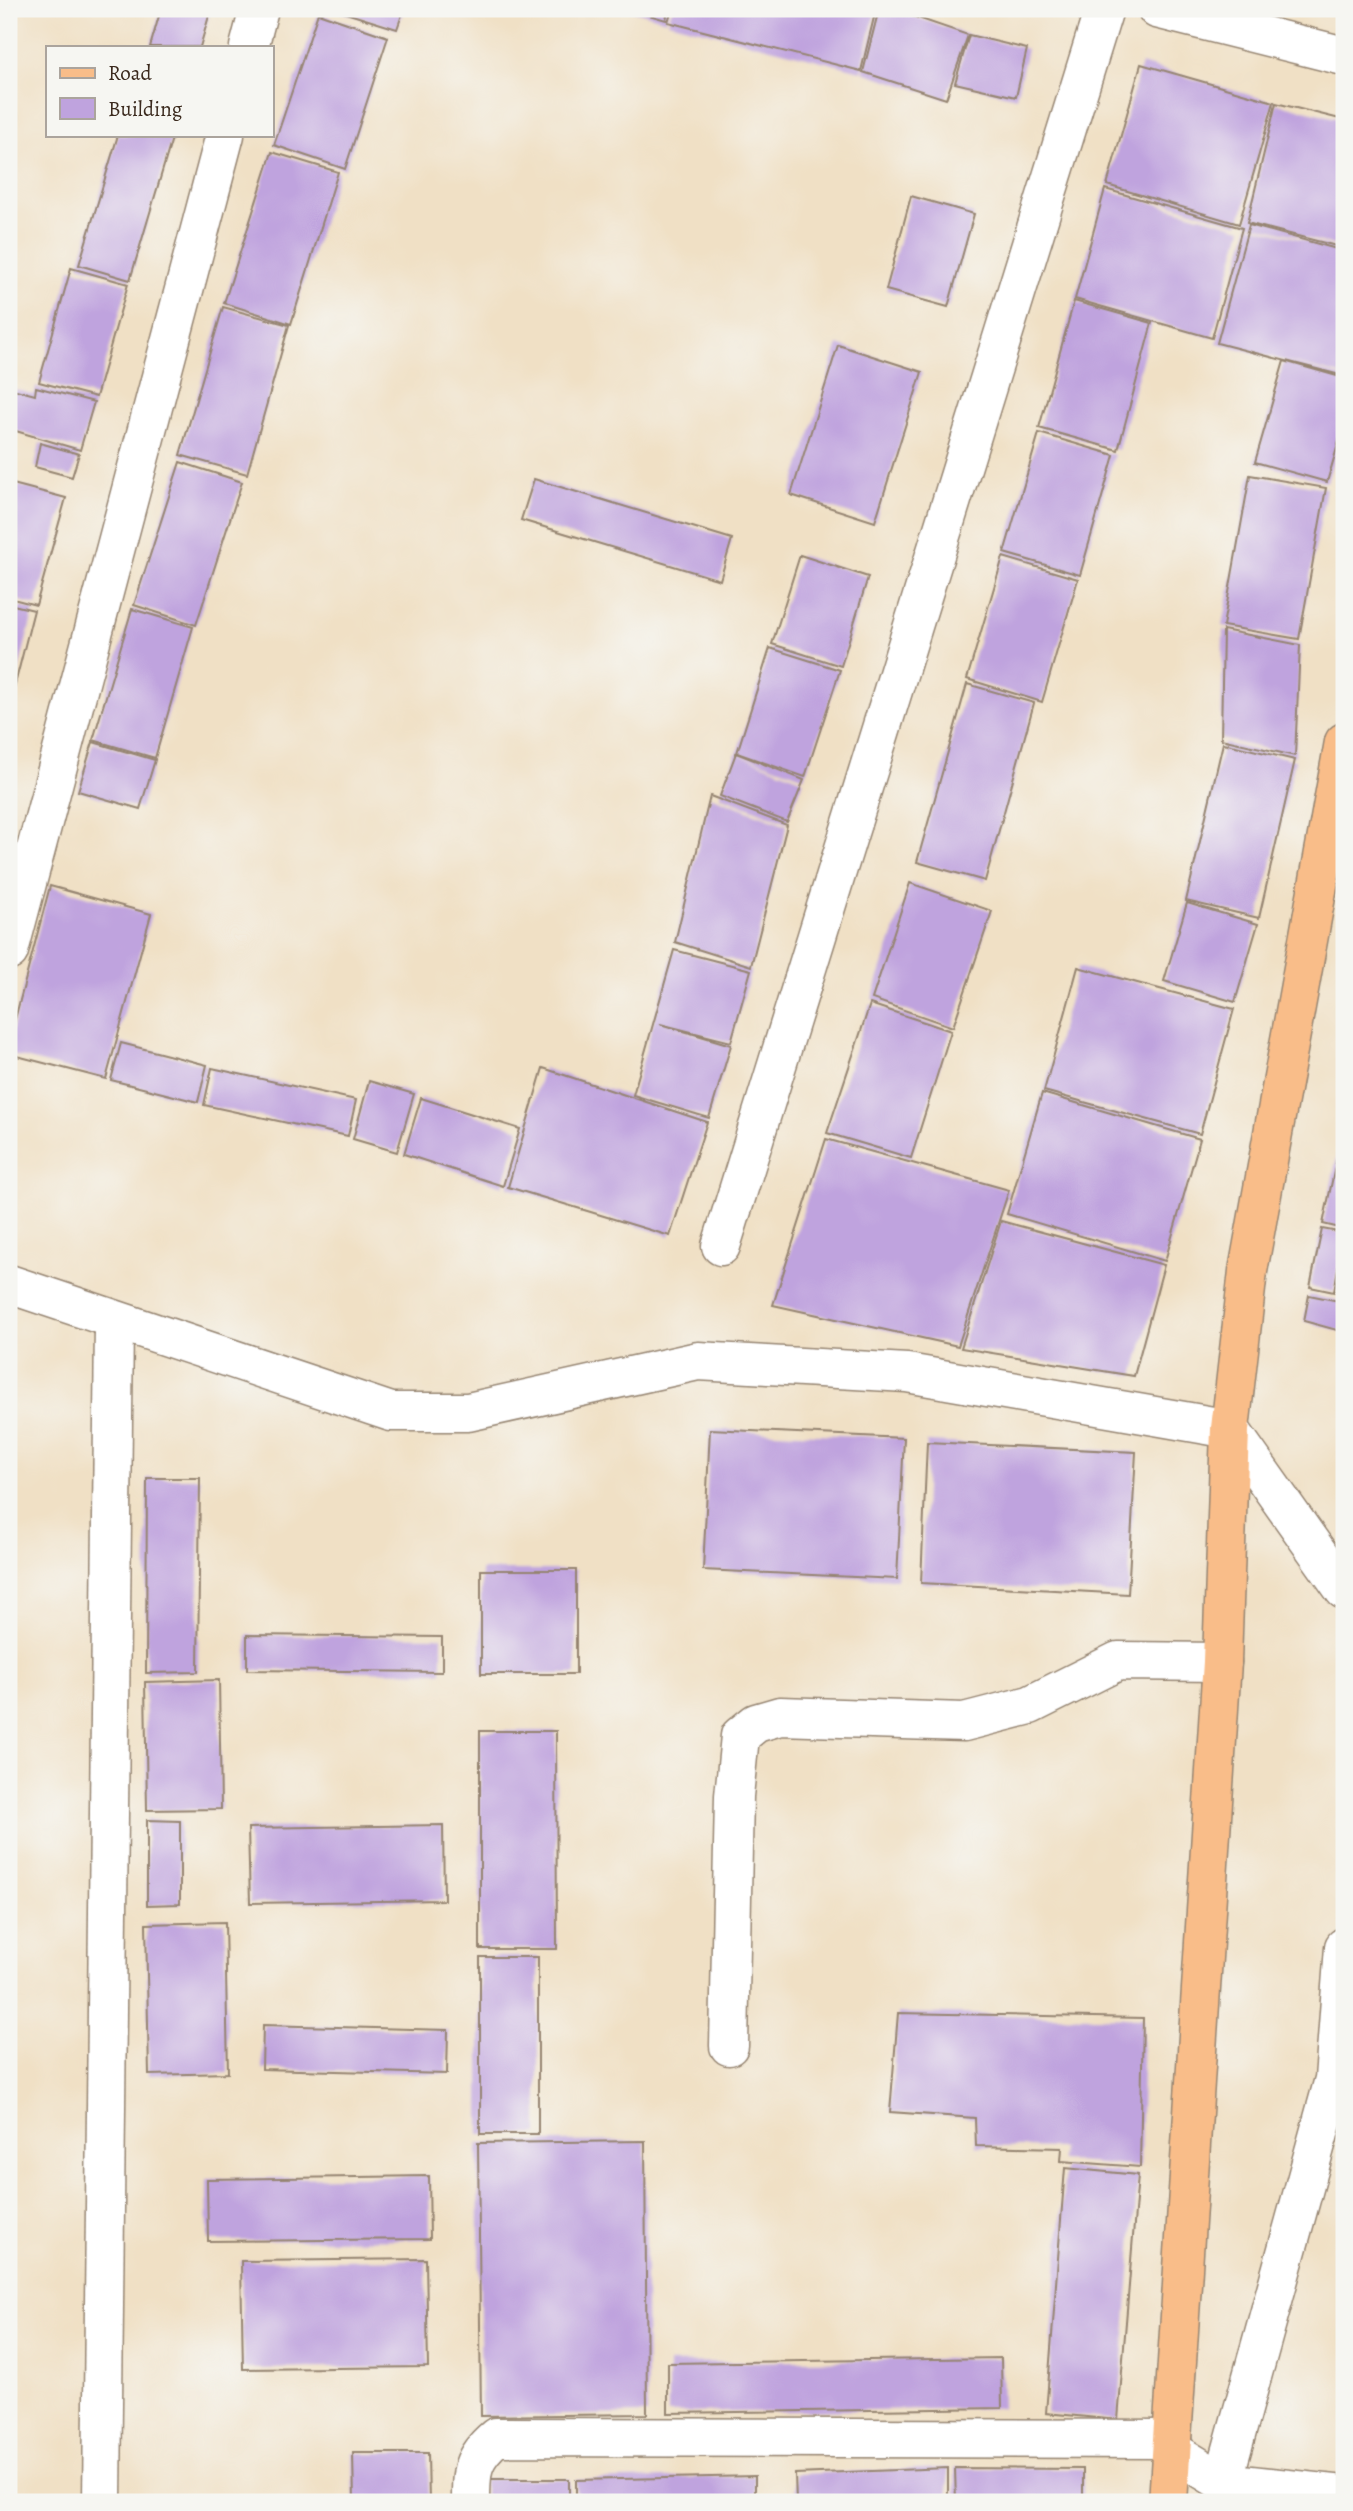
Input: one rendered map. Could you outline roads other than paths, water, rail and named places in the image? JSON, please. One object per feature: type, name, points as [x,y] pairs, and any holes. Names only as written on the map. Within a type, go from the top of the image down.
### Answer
[{"type":"main road","points":[[1168,2502],[1222,1662],[1230,1429],[1248,1271],[1343,750]]},
{"type":"street","points":[[248,46],[259,9]]},
{"type":"street","points":[[721,1247],[1104,9]]},
{"type":"street","points":[[1157,9],[1344,56]]},
{"type":"street","points":[[9,951],[225,136]]},
{"type":"street","points":[[9,1284],[391,1412],[468,1412],[698,1362],[907,1373],[1230,1429],[1344,1590]]},
{"type":"street","points":[[102,2502],[114,1321]]},
{"type":"street","points":[[729,2046],[734,1796],[740,1736],[756,1723],[780,1716],[964,1722],[1030,1705],[1118,1661],[1222,1662]]},
{"type":"street","points":[[1223,2482],[1334,2079],[1344,1947]]},
{"type":"street","points":[[471,2502],[471,2470],[480,2450],[496,2437],[1172,2445],[1223,2482],[1344,2495]]}]
